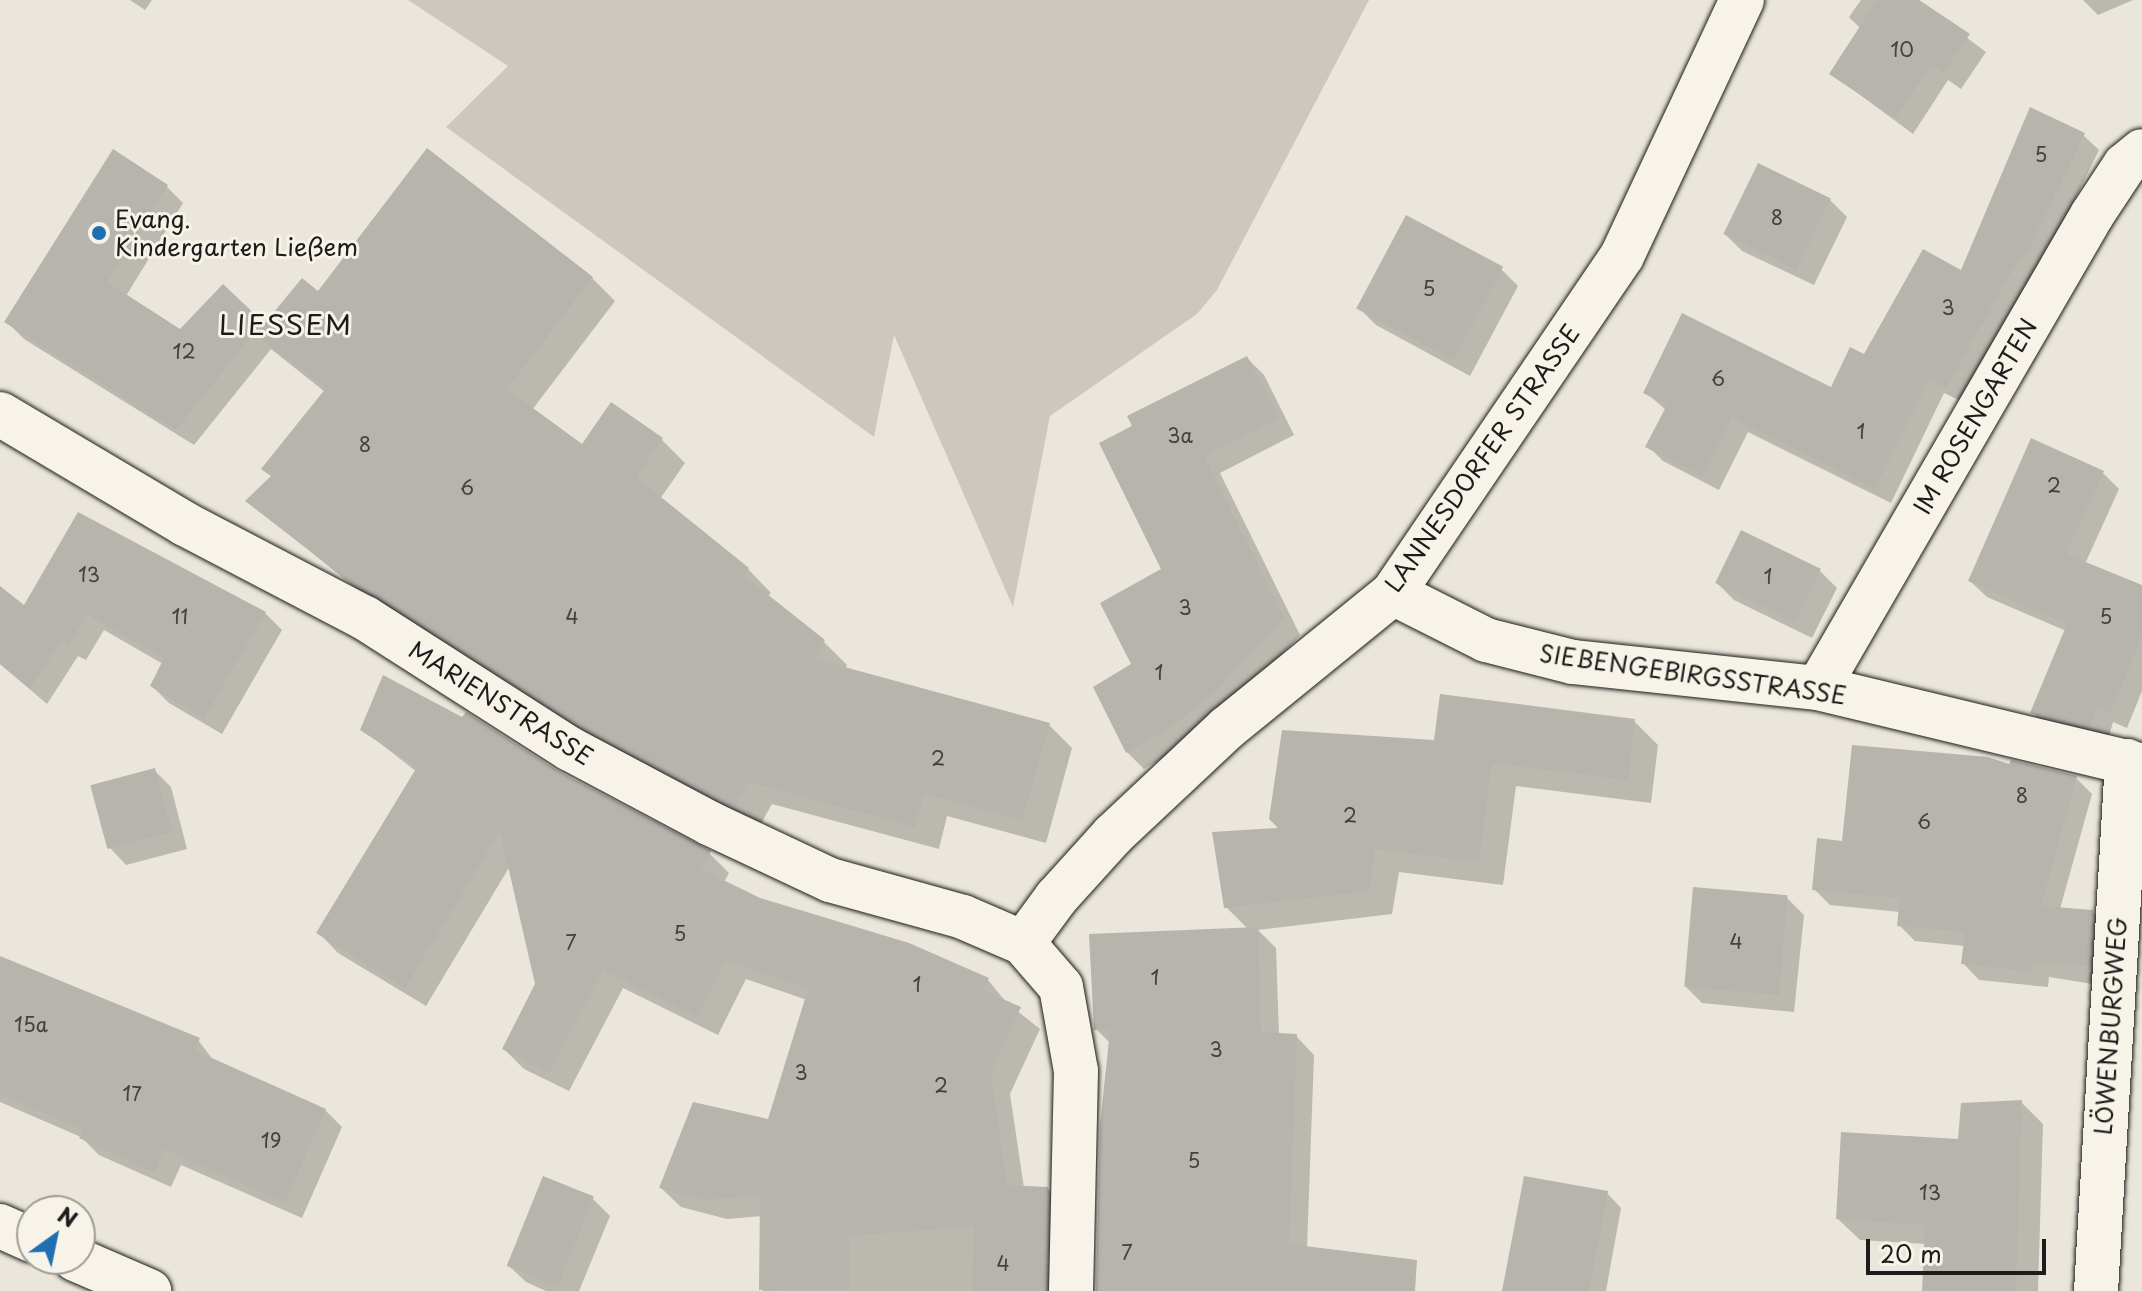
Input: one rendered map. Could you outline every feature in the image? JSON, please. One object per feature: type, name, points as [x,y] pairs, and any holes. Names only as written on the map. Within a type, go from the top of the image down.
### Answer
[{"type":"street","name":"LANNESDORFER STRASSE","points":[[1023,943],[1056,898],[1113,835],[1227,728],[1393,593],[1622,256],[1742,0]]},
{"type":"street","name":"IM ROSENGARTEN","points":[[1818,688],[2092,215],[2125,165],[2142,151]]},
{"type":"street","name":"MARIENSTRASSE","points":[[0,414],[185,524],[365,618],[570,749],[709,823],[830,880],[963,917],[1023,943]]},
{"type":"street","name":"SIEBENGEBIRGSSTRASSE","points":[[1393,593],[1486,640],[1573,662],[1818,688],[2135,763]]},
{"type":"street","name":"LÖWENBURGWEG","points":[[2096,1291],[2135,763]]},
{"type":"street","points":[[1023,943],[1061,987],[1076,1071],[1071,1291]]},
{"type":"street","points":[[96,1268],[149,1291]]},
{"type":"shaded area","points":[[408,0],[1369,0],[1217,290],[1197,314],[1050,416],[1013,607],[894,335],[874,437],[446,127],[508,66]]},
{"type":"building","points":[[1877,0],[1919,0],[1970,34],[1943,73],[1931,65],[1895,118],[1829,74]]},
{"type":"building","points":[[2030,107],[2085,133],[2026,255],[2022,253],[1946,388],[1929,379],[1875,489],[1732,418],[1703,476],[1645,447],[1667,405],[1643,393],[1682,313],[1831,387],[1850,347],[1864,354],[1923,249],[1961,270]]},
{"type":"building","points":[[427,148],[593,277],[507,389],[582,444],[611,402],[663,438],[636,477],[749,568],[743,575],[825,640],[815,659],[1050,723],[1022,820],[924,794],[915,827],[748,782],[734,807],[583,727],[349,581],[245,501],[271,476],[261,469],[326,388],[255,335],[302,278],[318,291]]},
{"type":"building","points":[[113,149],[168,185],[107,282],[180,329],[223,284],[263,322],[176,430],[4,322]]},
{"type":"building","points":[[1758,163],[1831,199],[1796,270],[1723,234]]},
{"type":"building","points":[[1406,215],[1503,267],[1453,360],[1356,309]]},
{"type":"building","points":[[1247,356],[1279,418],[1204,456],[1284,618],[1213,693],[1174,725],[1126,753],[1093,687],[1131,664],[1100,603],[1161,569],[1099,443],[1132,426],[1127,416]]},
{"type":"building","points":[[2031,438],[2104,471],[2066,554],[2142,585],[2142,636],[2110,713],[2096,707],[2090,728],[2030,713],[2067,624],[1968,581]]},
{"type":"building","points":[[78,512],[266,612],[204,718],[150,686],[164,658],[86,614],[69,645],[61,640],[30,689],[0,664],[0,586],[24,605]]},
{"type":"building","points":[[1741,530],[1821,569],[1795,622],[1715,583]]},
{"type":"building","points":[[383,675],[462,717],[466,712],[558,771],[711,851],[701,869],[760,898],[909,943],[989,978],[983,990],[1021,1007],[991,1073],[1007,1185],[1048,1187],[1046,1291],[972,1291],[974,1226],[849,1236],[849,1289],[759,1290],[760,1195],[705,1200],[659,1188],[693,1102],[768,1119],[808,989],[726,960],[698,1017],[603,970],[549,1073],[502,1049],[535,984],[500,831],[405,988],[316,933],[417,767],[360,730]]},
{"type":"building","points":[[1440,694],[1635,719],[1628,780],[1492,763],[1479,862],[1375,849],[1369,891],[1224,908],[1212,832],[1278,828],[1269,819],[1282,730],[1434,740]]},
{"type":"building","points":[[1852,745],[1988,757],[2009,764],[2011,760],[2077,776],[2041,906],[2093,910],[2090,966],[2033,962],[2032,972],[1961,964],[1965,932],[1897,926],[1900,898],[1812,890],[1817,838],[1842,841]]},
{"type":"building","points":[[155,768],[172,832],[107,849],[90,785]]},
{"type":"building","points":[[1693,887],[1788,895],[1779,995],[1684,987]]},
{"type":"building","points":[[1258,927],[1261,1032],[1297,1034],[1289,1244],[1417,1260],[1415,1291],[1096,1291],[1100,1126],[1110,1030],[1094,1030],[1089,934]]},
{"type":"building","points":[[0,956],[200,1038],[194,1050],[326,1109],[285,1203],[164,1149],[154,1172],[79,1138],[83,1130],[0,1094]]},
{"type":"building","points":[[2022,1100],[2016,1291],[1922,1291],[1925,1225],[1836,1219],[1841,1132],[1958,1139],[1961,1103]]},
{"type":"building","points":[[543,1176],[594,1197],[558,1287],[507,1266]]},
{"type":"building","points":[[1524,1176],[1608,1191],[1589,1291],[1502,1291]]},
{"type":"place","name":"Evang. Kindergarten Ließem","points":[[99,233]]},
{"type":"district","name":"LIESSEM","points":[[286,324]]}]
